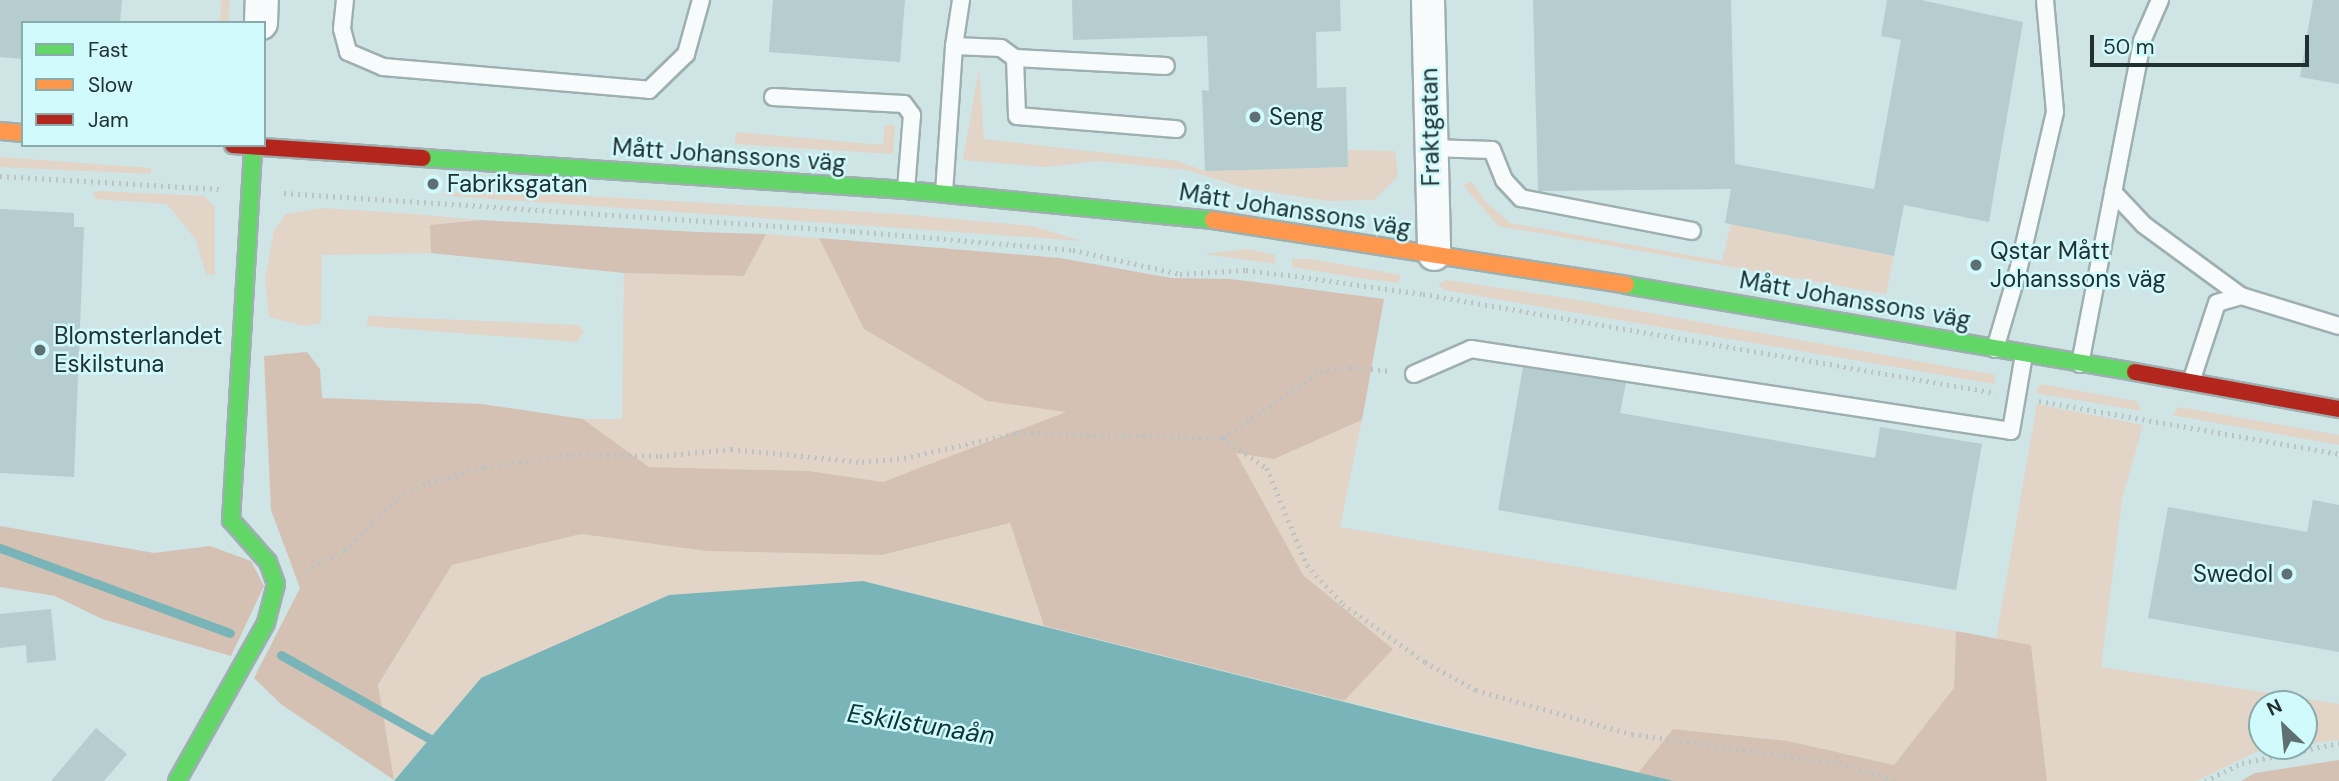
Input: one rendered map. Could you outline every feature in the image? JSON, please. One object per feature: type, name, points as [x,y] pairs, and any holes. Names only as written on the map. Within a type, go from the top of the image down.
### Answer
[{"type":"street","points":[[261,21],[262,0]]},
{"type":"street","name":"Fraktgatan","points":[[1428,0],[1434,254]]},
{"type":"street","points":[[0,131],[21,133]]},
{"type":"street","points":[[177,781],[267,623],[276,584],[268,562],[231,520],[253,147]]},
{"type":"street","name":"Mått Johanssons väg","points":[[266,147],[906,190],[1161,212],[1774,308],[2339,409]]},
{"type":"lane","points":[[345,0],[342,29],[348,52],[383,67],[649,90],[686,54],[701,0]]},
{"type":"lane","points":[[944,193],[954,46],[961,0]]},
{"type":"lane","points":[[1995,349],[2018,271],[2055,112],[2045,0]]},
{"type":"lane","points":[[2080,364],[2142,41],[2160,0]]},
{"type":"lane","points":[[954,46],[1001,48],[1015,58],[1166,66]]},
{"type":"lane","points":[[1015,58],[1017,116],[1176,129]]},
{"type":"lane","points":[[773,97],[904,104],[912,115],[906,190]]},
{"type":"lane","points":[[1430,148],[1492,150],[1504,180],[1521,198],[1692,231]]},
{"type":"lane","points":[[2113,192],[2144,225],[2241,296],[2339,326]]},
{"type":"lane","points":[[2191,383],[2217,303],[2241,296]]},
{"type":"lane","points":[[1414,374],[1471,349],[2011,431],[2024,354]]},
{"type":"path","points":[[0,176],[853,231],[1073,250],[1180,274],[1246,270],[1280,274],[1449,298],[2339,454]]},
{"type":"path","points":[[1222,438],[1320,372],[1350,367],[1414,374]]},
{"type":"path","points":[[276,584],[345,550],[398,497],[484,467],[572,454],[660,456],[731,449],[862,462],[904,458],[1017,433],[1222,438],[1267,468],[1307,565],[1343,604],[1425,662],[1476,690],[1632,734],[1839,764],[1896,781]]},
{"type":"path","points":[[2205,781],[2242,763],[2339,743]]},
{"type":"shaded area","points":[[221,0],[230,0],[228,21],[220,21]]},
{"type":"shaded area","points":[[979,68],[984,139],[1177,161],[1205,171],[1348,167],[1348,150],[1395,151],[1398,176],[1374,200],[1328,201],[1244,188],[1187,170],[1099,161],[1044,167],[963,160]]},
{"type":"shaded area","points":[[885,125],[895,125],[893,154],[735,144],[736,132],[883,145]]},
{"type":"shaded area","points":[[0,157],[151,168],[151,174],[0,167]]},
{"type":"shaded area","points":[[1472,182],[1485,201],[1510,223],[1722,261],[1731,224],[1894,256],[1886,294],[1498,226],[1463,185]]},
{"type":"shaded area","points":[[481,190],[900,214],[1032,226],[1082,241],[438,195]]},
{"type":"shaded area","points":[[98,191],[204,196],[215,207],[215,275],[206,274],[196,240],[167,204],[95,199],[93,193]]},
{"type":"shaded area","points":[[323,208],[480,220],[431,225],[431,253],[322,255],[321,323],[305,326],[269,317],[265,279],[274,230],[286,214]]},
{"type":"shaded area","points":[[480,220],[766,234],[744,276],[624,273],[431,253],[430,225]]},
{"type":"shaded area","points":[[766,234],[819,238],[864,329],[1068,411],[984,447],[883,482],[809,471],[649,467],[583,419],[622,419],[624,273],[744,276]]},
{"type":"shaded area","points":[[819,238],[1060,258],[1171,278],[1231,279],[1384,299],[1362,420],[1274,459],[1236,453],[1303,575],[1393,649],[1344,701],[1044,626],[1010,523],[882,555],[706,551],[581,534],[452,565],[378,685],[394,780],[282,705],[254,678],[300,588],[271,510],[264,356],[307,352],[320,369],[322,398],[482,404],[583,419],[649,467],[809,471],[883,482],[1066,412],[987,401],[864,329]]},
{"type":"shaded area","points":[[1247,249],[1275,255],[1275,264],[1204,254]]},
{"type":"shaded area","points":[[1292,259],[1310,259],[1401,275],[1398,283],[1352,277],[1292,267]]},
{"type":"shaded area","points":[[1447,280],[1566,298],[1995,375],[1994,384],[1444,290],[1438,284]]},
{"type":"shaded area","points":[[368,316],[579,325],[584,332],[577,342],[367,326]]},
{"type":"shaded area","points":[[2040,384],[2137,401],[2141,411],[2036,393]]},
{"type":"shaded area","points":[[2037,404],[2143,425],[2122,499],[2101,667],[2249,690],[2248,756],[2196,781],[2047,781],[2031,645],[1996,639]]},
{"type":"shaded area","points":[[2179,407],[2339,435],[2339,445],[2172,415]]},
{"type":"shaded area","points":[[1362,420],[1340,527],[1956,631],[1954,688],[1894,765],[1788,741],[1674,729],[1638,773],[1344,701],[1392,649],[1303,575],[1235,452],[1274,459]]},
{"type":"shaded area","points":[[1010,523],[1044,626],[863,581],[430,739],[394,780],[378,686],[452,565],[581,534],[706,551],[882,555]]},
{"type":"shaded area","points":[[0,526],[154,553],[210,546],[251,561],[264,586],[231,656],[102,619],[55,596],[0,587]]},
{"type":"shaded area","points":[[1956,631],[2031,645],[2047,781],[1674,781],[1638,773],[1673,729],[1788,741],[1894,765],[1954,688]]},
{"type":"shaded area","points":[[2318,701],[2339,704],[2339,740],[2318,742]]},
{"type":"shaded area","points":[[2339,760],[2339,781],[2241,781],[2255,773]]},
{"type":"water","name":"Eskilstunaån","points":[[863,581],[1428,723],[1674,781],[394,781],[481,678],[669,595]]},
{"type":"building","points":[[0,0],[122,0],[120,21],[21,21],[21,59],[0,57]]},
{"type":"building","points":[[773,0],[905,0],[900,62],[769,52]]},
{"type":"building","points":[[1072,0],[1340,0],[1341,31],[1316,32],[1317,88],[1346,87],[1348,167],[1205,171],[1202,90],[1209,91],[1207,36],[1073,40]]},
{"type":"building","points":[[1533,0],[1731,0],[1735,164],[1874,189],[1901,40],[1881,36],[1887,0],[1921,0],[2023,22],[1989,222],[1904,205],[1894,256],[1725,223],[1731,189],[1538,191]]},
{"type":"building","points":[[2313,0],[2339,0],[2339,84],[2300,77]]},
{"type":"building","name":"Blomsterlandet Eskilstuna","points":[[0,209],[74,213],[74,227],[84,227],[74,477],[0,473]]},
{"type":"building","points":[[1523,367],[1626,383],[1620,413],[1875,458],[1880,427],[1982,444],[1956,590],[1498,510]]},
{"type":"building","points":[[2313,500],[2339,505],[2339,652],[2148,618],[2168,507],[2307,532]]},
{"type":"building","points":[[51,609],[56,660],[27,663],[26,645],[0,648],[0,614]]},
{"type":"building","points":[[96,728],[127,754],[104,781],[51,781]]},
{"type":"waterway","points":[[0,548],[230,633]]},
{"type":"waterway","points":[[281,655],[430,739],[440,740]]},
{"type":"traffic: fast","points":[[177,781],[266,623],[276,584],[268,562],[231,520],[253,147]]},
{"type":"traffic: fast","points":[[423,158],[906,190],[1213,220]]},
{"type":"traffic: fast","points":[[1626,285],[2135,372]]},
{"type":"traffic: slow","points":[[0,131],[21,133]]},
{"type":"traffic: slow","points":[[1213,220],[1626,285]]},
{"type":"traffic: jam","points":[[262,147],[423,158]]},
{"type":"traffic: jam","points":[[2135,372],[2339,409]]},
{"type":"place","name":"Seng","points":[[1255,117]]},
{"type":"place","name":"Fabriksgatan","points":[[433,184]]},
{"type":"place","name":"Qstar Mått Johanssons väg","points":[[1976,265]]},
{"type":"place","name":"Blomsterlandet Eskilstuna","points":[[40,350]]},
{"type":"place","name":"Swedol","points":[[2287,574]]}]
